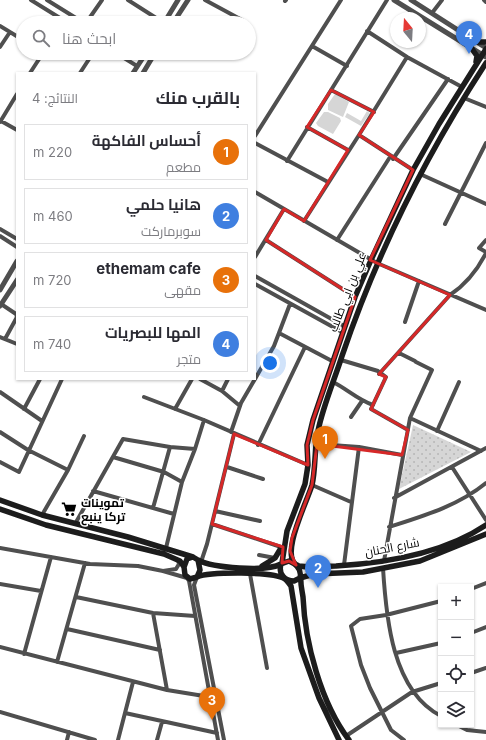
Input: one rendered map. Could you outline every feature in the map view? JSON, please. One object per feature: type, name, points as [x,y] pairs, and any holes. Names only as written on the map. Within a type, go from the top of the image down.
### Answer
[{"type":"main road","points":[[476,42],[486,42]]},
{"type":"main road","points":[[472,48],[477,56],[476,65]]},
{"type":"main road","name":"علي بن ابي طالب","points":[[281,564],[284,540],[305,484],[308,465],[306,452],[309,433],[332,361],[355,297],[413,170],[462,87],[476,65],[484,56],[486,48]]},
{"type":"main road","name":"علي بن ابي طالب","points":[[296,565],[292,557],[292,538],[312,485],[318,431],[333,382],[377,263],[420,174],[486,63]]},
{"type":"main road","points":[[0,500],[42,515],[166,548],[221,567],[276,567],[289,561],[296,565],[301,577],[304,624],[309,646],[326,695],[347,738]]},
{"type":"main road","points":[[0,509],[46,525],[125,543],[164,554],[178,560],[184,567],[187,578],[194,579],[213,574],[250,574],[272,575],[294,581],[301,577]]},
{"type":"main road","name":"شارع الحنان","points":[[296,565],[311,567],[344,565],[384,561],[418,554],[445,546],[486,525]]},
{"type":"main road","name":"شارع الحنان","points":[[301,577],[383,568],[420,561],[486,534]]},
{"type":"main road","points":[[255,567],[266,564],[275,558],[284,540]]},
{"type":"main road","points":[[184,567],[186,560],[198,560]]},
{"type":"main road","points":[[197,577],[200,570],[198,560]]},
{"type":"main road","points":[[281,564],[281,573],[293,589],[296,625],[309,674],[318,698],[339,740]]},
{"type":"street","points":[[30,0],[53,16]]},
{"type":"street","points":[[47,0],[73,16]]},
{"type":"street","points":[[90,16],[102,0]]},
{"type":"street","points":[[128,0],[153,16]]},
{"type":"street","points":[[168,16],[178,0]]},
{"type":"street","points":[[178,16],[188,0]]},
{"type":"street","points":[[205,0],[235,16]]},
{"type":"street","points":[[256,134],[341,0]]},
{"type":"street","points":[[287,161],[387,0]]},
{"type":"street","points":[[394,0],[484,56]]},
{"type":"street","points":[[411,0],[486,48]]},
{"type":"street","points":[[432,13],[442,0]]},
{"type":"street","points":[[0,26],[16,36]]},
{"type":"street","points":[[368,31],[407,57],[462,87]]},
{"type":"street","points":[[0,47],[10,32]]},
{"type":"street","points":[[312,46],[347,66]]},
{"type":"street","points":[[304,221],[348,150],[360,135],[407,57]]},
{"type":"street","points":[[31,72],[38,60]]},
{"type":"street","points":[[81,72],[88,60]]},
{"type":"street","points":[[127,60],[137,66]]},
{"type":"street","points":[[134,72],[141,60]]},
{"type":"street","points":[[144,72],[151,60]]},
{"type":"street","points":[[337,240],[392,158],[448,79]]},
{"type":"street","points":[[331,90],[374,112]]},
{"type":"street","points":[[16,96],[1,118],[16,129]]},
{"type":"street","points":[[464,98],[486,107]]},
{"type":"street","points":[[307,127],[348,150]]},
{"type":"street","points":[[360,135],[392,158],[413,170]]},
{"type":"street","points":[[445,224],[486,143]]},
{"type":"street","points":[[256,144],[328,182]]},
{"type":"street","points":[[420,174],[486,204]]},
{"type":"street","points":[[256,193],[371,260],[486,310]]},
{"type":"street","points":[[256,255],[284,209]]},
{"type":"street","points":[[0,229],[16,238]]},
{"type":"street","points":[[0,236],[16,246]]},
{"type":"street","points":[[266,240],[355,297]]},
{"type":"street","points":[[379,374],[450,295],[459,289],[482,262],[486,253],[478,248],[486,240]]},
{"type":"street","points":[[0,290],[16,263]]},
{"type":"street","points":[[256,277],[343,329]]},
{"type":"street","points":[[405,322],[419,281]]},
{"type":"street","points":[[16,282],[1,305],[16,314]]},
{"type":"street","points":[[256,285],[290,304],[343,329]]},
{"type":"street","points":[[256,377],[274,346],[290,304]]},
{"type":"street","points":[[16,318],[2,338],[16,344]]},
{"type":"street","points":[[279,332],[332,361]]},
{"type":"street","points":[[258,444],[305,346]]},
{"type":"street","points":[[384,561],[394,498],[410,418],[432,370],[399,353]]},
{"type":"street","points":[[341,360],[378,371],[379,374],[386,376],[371,409],[408,430]]},
{"type":"street","points":[[24,409],[39,380]]},
{"type":"street","points":[[0,462],[19,472],[62,380]]},
{"type":"street","points":[[175,410],[191,380]]},
{"type":"street","points":[[202,380],[222,391],[240,406]]},
{"type":"street","points":[[222,391],[228,380]]},
{"type":"street","points":[[198,560],[212,524],[227,467],[232,433],[240,406],[254,380]]},
{"type":"street","points":[[333,382],[346,388],[362,401],[373,405]]},
{"type":"street","points":[[437,431],[459,382]]},
{"type":"street","points":[[0,392],[42,421]]},
{"type":"street","points":[[144,397],[204,420],[308,465]]},
{"type":"street","points":[[351,417],[362,401]]},
{"type":"street","points":[[410,418],[481,451]]},
{"type":"street","points":[[166,548],[182,482],[195,449],[204,420]]},
{"type":"street","points":[[0,432],[28,450],[68,470]]},
{"type":"street","points":[[42,515],[68,470],[84,436]]},
{"type":"street","points":[[75,524],[124,439],[170,448],[195,449]]},
{"type":"street","points":[[317,444],[359,447],[402,455]]},
{"type":"street","points":[[344,565],[359,447]]},
{"type":"street","points":[[153,508],[170,448]]},
{"type":"street","points":[[394,498],[486,448]]},
{"type":"street","points":[[113,457],[164,472],[182,482]]},
{"type":"street","points":[[227,467],[263,479]]},
{"type":"street","points":[[452,467],[472,495],[486,520]]},
{"type":"street","points":[[390,527],[430,514],[472,495],[486,483]]},
{"type":"street","points":[[312,485],[351,502]]},
{"type":"street","points":[[93,492],[174,514]]},
{"type":"street","points":[[215,511],[260,521]]},
{"type":"street","points":[[212,524],[281,547]]},
{"type":"street","points":[[0,548],[85,563],[138,566],[164,571],[187,578],[218,740]]},
{"type":"street","points":[[259,555],[275,558]]},
{"type":"street","points":[[24,654],[51,557]]},
{"type":"street","points":[[164,571],[176,569],[178,566],[178,560]]},
{"type":"street","points":[[57,662],[85,563]]},
{"type":"street","points":[[383,568],[386,615],[396,653],[412,692],[438,714]]},
{"type":"street","points":[[250,574],[267,668]]},
{"type":"street","points":[[197,577],[194,584],[224,740]]},
{"type":"street","points":[[474,588],[486,583]]},
{"type":"street","points":[[0,584],[41,591]]},
{"type":"street","points":[[76,597],[153,613],[195,616]]},
{"type":"street","points":[[404,740],[391,730],[382,713],[361,665],[351,626],[360,619],[386,615],[438,602]]},
{"type":"street","points":[[153,613],[167,690]]},
{"type":"street","points":[[474,632],[486,627]]},
{"type":"street","points":[[67,629],[160,650]]},
{"type":"street","points":[[396,653],[438,644]]},
{"type":"street","points":[[0,647],[133,682],[167,690],[210,697]]},
{"type":"street","points":[[474,672],[486,668]]},
{"type":"street","points":[[118,740],[133,682]]},
{"type":"street","points":[[347,738],[412,692],[438,684]]},
{"type":"street","points":[[0,712],[95,740]]},
{"type":"street","points":[[125,713],[217,733]]},
{"type":"street","points":[[157,740],[162,722]]},
{"type":"street","points":[[463,728],[467,730],[486,732]]},
{"type":"street","points":[[67,740],[69,732]]},
{"type":"highlighted area","points":[[331,90],[374,112],[359,135],[413,170],[370,260],[450,295],[379,374],[386,377],[371,409],[408,430],[402,455],[317,444],[312,485],[292,538],[290,551],[296,565],[289,561],[282,563],[283,547],[212,524],[234,434],[308,465],[307,445],[313,420],[355,297],[266,240],[284,209],[304,221],[348,150],[307,127]]},
{"type":"shaded area","points":[[335,94],[349,102],[343,117],[328,110],[328,104]]},
{"type":"shaded area","points":[[367,111],[370,113],[361,126],[345,117],[347,113],[361,121]]},
{"type":"shaded area","points":[[324,112],[328,112],[340,118],[341,121],[333,134],[318,126],[316,123]]},
{"type":"shaded area","points":[[413,425],[471,452],[399,489]]},
{"type":"place","name":"المها للبصريات","points":[[469,54]]},
{"type":"place","name":"أحساس الفاكهة","points":[[325,459]]},
{"type":"place","name":"تموينات تركا ينبع","points":[[69,509]]},
{"type":"place","name":"هانيا حلمي","points":[[318,588]]},
{"type":"place","name":"ethemam cafe","points":[[212,720]]}]
